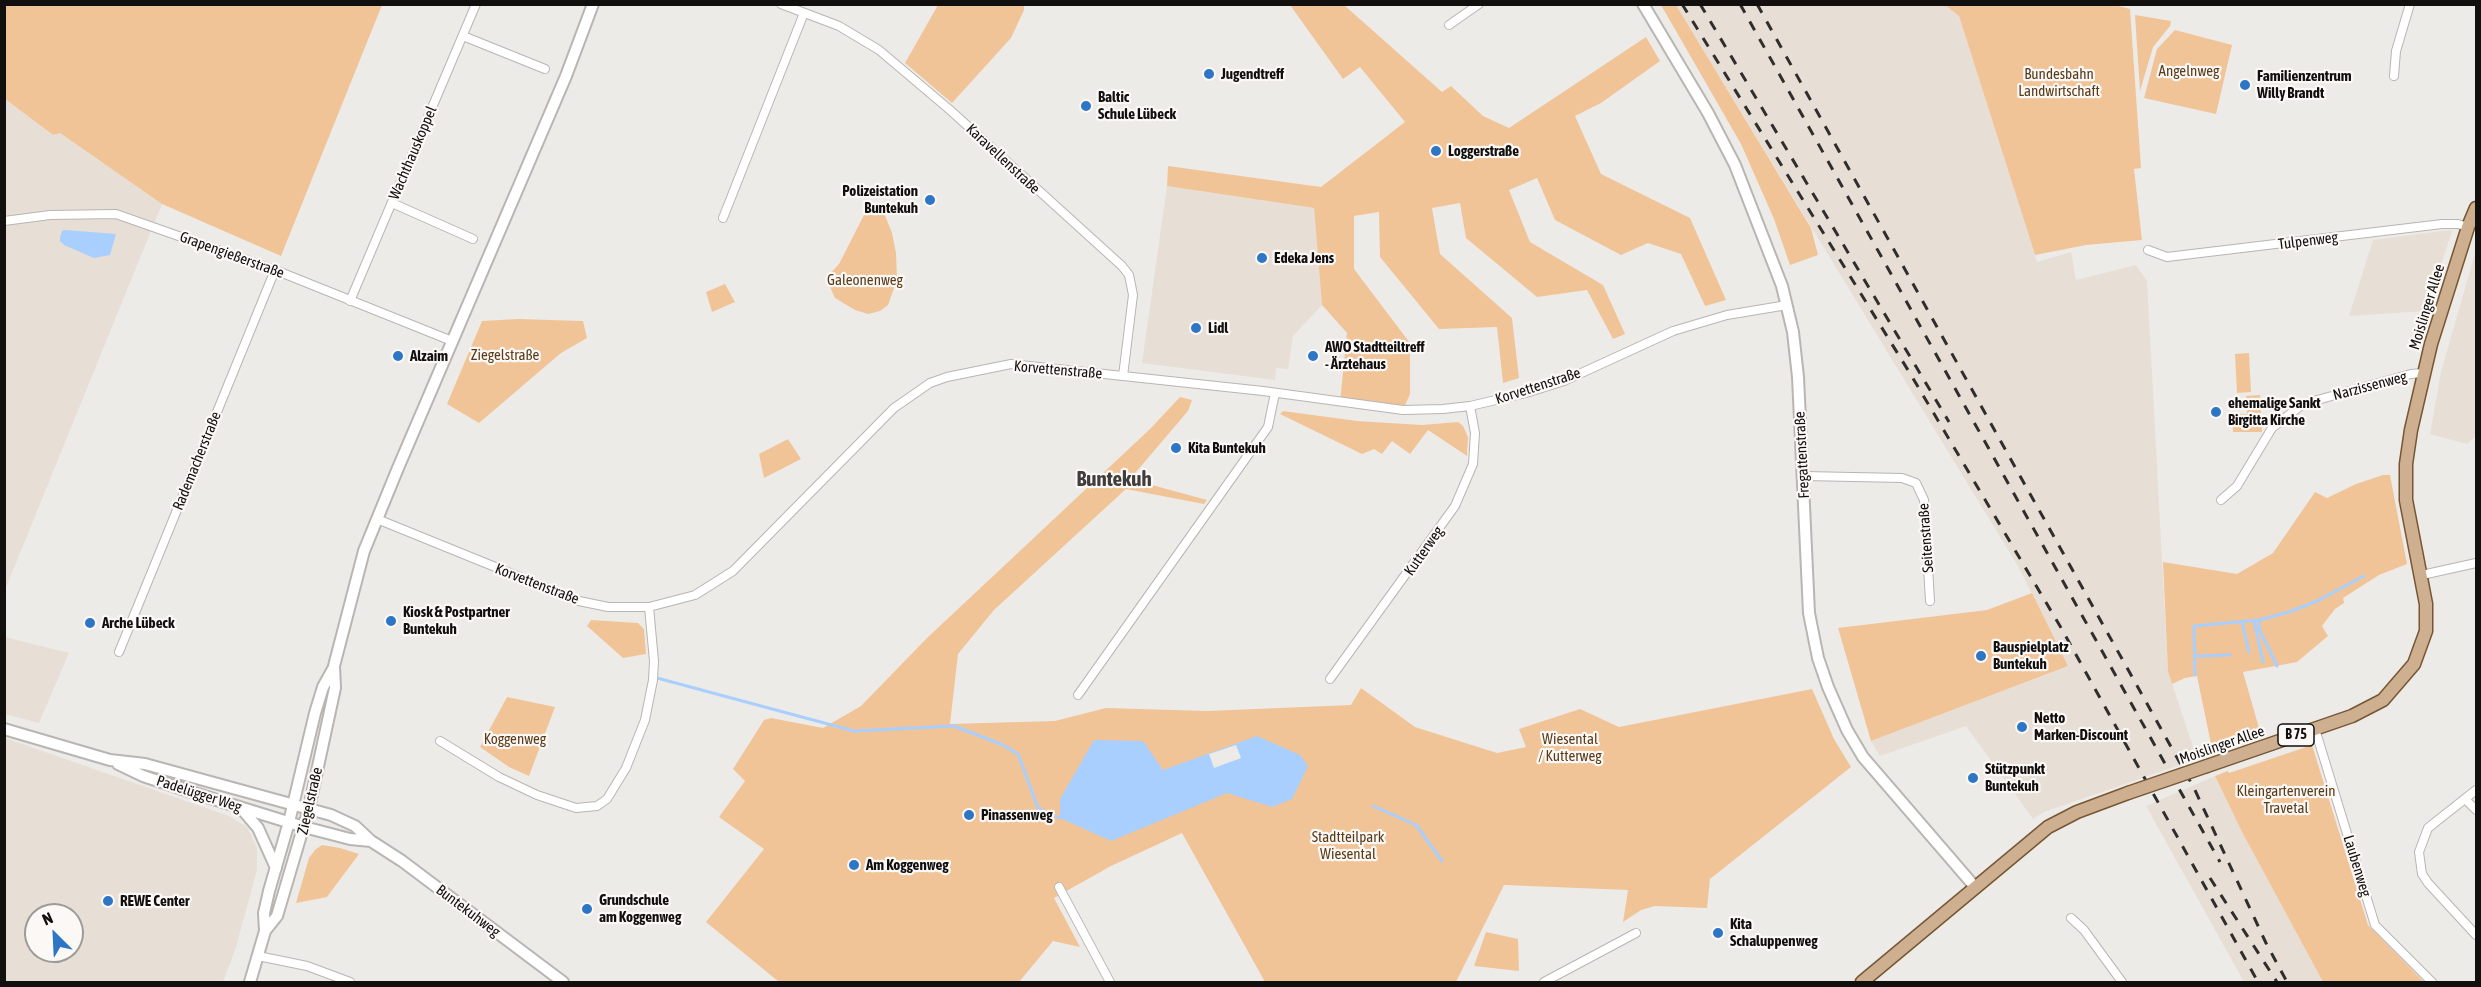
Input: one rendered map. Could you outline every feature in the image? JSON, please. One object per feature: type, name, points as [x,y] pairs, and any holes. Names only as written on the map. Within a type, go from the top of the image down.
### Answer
[{"type":"main road","name":"Ziegelstraße","points":[[250,982],[265,931],[264,913],[318,704],[323,687],[334,666],[354,586],[377,519],[566,76],[593,4]]},
{"type":"main road","name":"Fregattenstraße","points":[[1643,4],[1708,113],[1735,165],[1757,217],[1787,305],[1796,356],[1804,476],[1805,573],[1809,613],[1818,658],[1835,704],[1863,758],[1975,887]]},
{"type":"main road","name":"Moislinger Allee","points":[[1862,982],[1975,887],[2062,818],[2352,716],[2383,700],[2414,664],[2426,631],[2426,604],[2406,500],[2406,464],[2422,373],[2476,208]]},
{"type":"main road","name":"Ziegelstraße","points":[[265,931],[277,916],[309,808],[335,688],[334,666]]},
{"type":"main road","name":"Padelügger Weg","points":[[4,729],[110,760],[143,776],[289,822]]},
{"type":"main road","name":"Padelügger Weg","points":[[110,760],[145,764],[293,804]]},
{"type":"main road","name":"Buntekuhweg","points":[[293,804],[356,826],[371,841],[402,861],[563,982]]},
{"type":"main road","points":[[241,808],[258,828],[276,868]]},
{"type":"main road","name":"Buntekuhweg","points":[[289,822],[350,839],[371,841]]},
{"type":"street","name":"Wachthauskoppel","points":[[350,301],[476,4]]},
{"type":"street","name":"Karavellenstraße","points":[[781,4],[839,26],[879,50],[956,116],[1122,266],[1129,275],[1133,295],[1123,376]]},
{"type":"street","points":[[1449,25],[1479,4]]},
{"type":"street","points":[[2394,76],[2397,51],[2410,4]]},
{"type":"street","points":[[723,218],[804,13]]},
{"type":"street","points":[[463,36],[545,69]]},
{"type":"street","points":[[392,203],[473,239]]},
{"type":"street","name":"Grapengießerstraße","points":[[4,221],[50,215],[116,214],[275,270],[452,341]]},
{"type":"street","name":"Tulpenweg","points":[[2148,250],[2167,258],[2442,224],[2458,224],[2468,227]]},
{"type":"street","name":"Rademacherstraße","points":[[119,652],[275,270]]},
{"type":"street","name":"Korvettenstraße","points":[[377,519],[579,601],[608,607],[649,607],[694,595],[733,571],[894,408],[930,383],[946,377],[1011,364],[1275,393],[1403,410],[1443,409],[1470,406],[1526,393],[1564,381],[1682,328],[1727,315],[1787,305]]},
{"type":"street","name":"Narzissenweg","points":[[2221,500],[2237,486],[2272,428],[2303,404],[2410,374],[2422,373]]},
{"type":"street","points":[[1078,695],[1268,427],[1275,393]]},
{"type":"street","name":"Kutterweg","points":[[1330,680],[1455,506],[1473,464],[1474,433],[1470,406]]},
{"type":"street","name":"Seitenstraße","points":[[1804,476],[1902,478],[1916,483],[1924,501],[1930,601]]},
{"type":"street","points":[[2422,575],[2476,563]]},
{"type":"street","points":[[440,741],[499,777],[537,795],[576,808],[597,806],[607,799],[626,768],[645,720],[653,680],[654,661],[649,607]]},
{"type":"street","name":"Laubenweg","points":[[2315,729],[2375,925],[2432,982]]},
{"type":"street","points":[[2476,790],[2428,828],[2419,852],[2420,864],[2428,883],[2476,935]]},
{"type":"street","points":[[2466,800],[2476,810]]},
{"type":"street","points":[[1059,887],[1110,982]]},
{"type":"street","points":[[2071,918],[2084,930],[2122,982]]},
{"type":"street","points":[[1544,982],[1636,933]]},
{"type":"street","points":[[258,956],[307,966],[350,982]]},
{"type":"shaded area","points":[[1676,5],[1945,5],[1959,16],[2037,262],[2071,252],[2076,280],[2136,265],[2147,281],[2168,671],[2197,759],[2044,812],[2033,819],[1966,726],[1880,756],[1871,741],[2068,666],[2019,568]]},
{"type":"shaded area","points":[[5,99],[53,135],[60,133],[162,204],[5,590]]},
{"type":"shaded area","points":[[1167,186],[1314,208],[1322,305],[1293,336],[1288,369],[1276,368],[1275,380],[1142,363]]},
{"type":"shaded area","points":[[2452,231],[2426,311],[2349,316],[2373,240]]},
{"type":"shaded area","points":[[2476,250],[2476,436],[2467,444],[2430,434],[2441,372]]},
{"type":"shaded area","points":[[5,637],[69,653],[39,723],[5,714]]},
{"type":"shaded area","points":[[5,738],[229,816],[247,827],[257,848],[257,870],[236,947],[223,982],[5,982]]},
{"type":"shaded area","points":[[2215,776],[2242,832],[2323,982],[2244,982],[2146,806]]},
{"type":"green space","points":[[5,4],[382,5],[281,256],[162,204],[60,133],[53,135],[5,99]]},
{"type":"green space","name":"Bundesbahn Landwirtschaft","points":[[2111,4],[2130,9],[2141,168],[2134,169],[2142,240],[2086,245],[2035,255],[1959,16],[1945,5]]},
{"type":"green space","points":[[938,5],[1024,5],[1024,10],[1011,38],[952,103],[905,63]]},
{"type":"green space","points":[[1290,5],[1344,5],[1442,92],[1451,86],[1483,116],[1509,128],[1646,37],[1660,61],[1601,103],[1575,116],[1601,174],[1690,218],[1726,300],[1705,306],[1681,254],[1648,243],[1621,255],[1555,220],[1537,178],[1509,190],[1530,242],[1603,285],[1625,334],[1613,339],[1587,290],[1537,297],[1466,238],[1460,203],[1432,208],[1440,254],[1512,318],[1519,378],[1503,383],[1497,327],[1439,329],[1380,257],[1379,212],[1354,216],[1354,269],[1410,343],[1410,394],[1403,410],[1340,402],[1347,333],[1322,305],[1314,208],[1167,186],[1168,166],[1321,187],[1405,122],[1360,67],[1343,79]]},
{"type":"green space","points":[[1661,5],[1676,5],[1811,228],[1818,255],[1790,265],[1774,219],[1741,144]]},
{"type":"green space","points":[[2135,15],[2171,21],[2170,26],[2153,47],[2140,91]]},
{"type":"green space","name":"Angelnweg","points":[[2175,30],[2232,45],[2216,114],[2144,98],[2157,49]]},
{"type":"green space","name":"Galeonenweg","points":[[872,206],[884,213],[892,233],[896,253],[897,280],[888,305],[880,311],[868,314],[855,310],[835,298],[826,278],[839,264],[866,211]]},
{"type":"green space","points":[[725,284],[735,302],[712,312],[706,292]]},
{"type":"green space","name":"Ziegelstraße","points":[[518,319],[583,321],[587,338],[561,353],[479,423],[447,404],[482,321]]},
{"type":"green space","points":[[2249,353],[2251,392],[2237,393],[2235,354]]},
{"type":"green space","points":[[2260,395],[2262,432],[2233,432],[2232,414],[2247,414],[2246,396]]},
{"type":"green space","name":"Stadtteilpark Wiesental","points":[[1180,397],[1192,400],[1188,411],[1130,479],[1207,500],[1204,504],[1126,489],[994,610],[958,654],[950,724],[1055,721],[1106,708],[1207,711],[1351,705],[1361,688],[1415,727],[1497,753],[1526,747],[1519,729],[1580,709],[1619,727],[1812,689],[1834,739],[1851,767],[1710,879],[1707,908],[1655,906],[1641,910],[1623,922],[1628,890],[1504,885],[1456,982],[1265,982],[1182,833],[1111,866],[1054,898],[1080,947],[1053,941],[1019,982],[779,982],[706,922],[764,849],[719,817],[745,781],[733,769],[764,720],[771,718],[823,728],[861,706],[927,638],[1150,429]]},
{"type":"green space","points":[[1283,411],[1357,421],[1422,425],[1458,422],[1463,426],[1468,437],[1467,456],[1428,430],[1410,454],[1392,441],[1382,454],[1374,449],[1362,454],[1280,414]]},
{"type":"green space","points":[[788,439],[801,459],[764,478],[759,454]]},
{"type":"green space","points":[[2390,475],[2407,564],[2379,575],[2343,598],[2344,603],[2335,609],[2322,626],[2328,636],[2297,662],[2243,672],[2259,728],[2211,744],[2197,676],[2172,684],[2168,671],[2163,562],[2237,574],[2273,553],[2315,492],[2327,498],[2356,484]]},
{"type":"green space","name":"Bauspielplatz Buntekuh","points":[[2032,593],[2068,666],[1871,741],[1838,628],[1987,610]]},
{"type":"green space","points":[[591,620],[638,623],[644,629],[646,654],[623,658],[587,626]]},
{"type":"green space","name":"Koggenweg","points":[[507,697],[555,707],[529,776],[509,767],[480,747]]},
{"type":"green space","name":"Kleingartenverein Travetal","points":[[2312,745],[2368,925],[2424,982],[2323,982],[2242,832],[2215,776]]},
{"type":"green space","points":[[322,845],[359,854],[327,897],[296,903],[309,858]]},
{"type":"green space","points":[[1486,932],[1518,939],[1519,971],[1474,966]]},
{"type":"water","points":[[62,231],[116,234],[110,255],[94,258],[64,245],[60,237]]},
{"type":"water","points":[[1257,736],[1300,755],[1308,766],[1292,799],[1272,807],[1227,793],[1111,841],[1060,818],[1060,799],[1094,740],[1143,741],[1163,770]]},
{"type":"pier","points":[[1236,745],[1241,758],[1214,768],[1209,754]]},
{"type":"waterway","points":[[2195,675],[2194,626],[2259,620],[2289,612],[2317,601],[2364,576]]},
{"type":"waterway","points":[[2254,621],[2263,662]]},
{"type":"waterway","points":[[2259,621],[2259,629],[2277,666]]},
{"type":"waterway","points":[[2242,622],[2249,652]]},
{"type":"waterway","points":[[2196,656],[2230,655]]},
{"type":"waterway","points":[[657,678],[854,731],[954,726],[1003,745],[1018,754],[1038,808],[1060,818]]},
{"type":"waterway","points":[[1373,806],[1416,825],[1442,861]]},
{"type":"railway","points":[[1682,4],[1911,375],[2060,626],[2258,982]]},
{"type":"railway","points":[[1700,4],[1949,422]]},
{"type":"railway","points":[[1740,4],[2220,862]]},
{"type":"railway","points":[[1757,4],[2194,788],[2266,943],[2287,982]]},
{"type":"railway","points":[[2210,878],[2277,982]]},
{"type":"place","name":"Jugendtreff","points":[[1209,74]]},
{"type":"place","name":"Familienzentrum Willy Brandt","points":[[2245,85]]},
{"type":"place","name":"Baltic Schule Lübeck","points":[[1086,106]]},
{"type":"place","name":"Loggerstraße","points":[[1436,151]]},
{"type":"place","name":"Polizeistation Buntekuh","points":[[930,200]]},
{"type":"place","name":"Edeka Jens","points":[[1262,258]]},
{"type":"place","name":"Lidl","points":[[1196,328]]},
{"type":"place","name":"Alzaim","points":[[398,356]]},
{"type":"place","name":"AWO Stadtteiltreff - Ärztehaus","points":[[1313,356]]},
{"type":"place","name":"ehemalige Sankt Birgitta Kirche","points":[[2216,412]]},
{"type":"place","name":"Kita Buntekuh","points":[[1176,448]]},
{"type":"place","name":"Kiosk & Postpartner Buntekuh","points":[[391,621]]},
{"type":"place","name":"Arche Lübeck","points":[[90,623]]},
{"type":"place","name":"Bauspielplatz Buntekuh","points":[[1981,656]]},
{"type":"place","name":"Netto Marken-Discount","points":[[2022,727]]},
{"type":"place","name":"Stützpunkt Buntekuh","points":[[1973,778]]},
{"type":"place","name":"Pinassenweg","points":[[969,815]]},
{"type":"place","name":"Am Koggenweg","points":[[854,865]]},
{"type":"place","name":"REWE Center","points":[[108,901]]},
{"type":"place","name":"Grundschule am Koggenweg","points":[[587,909]]},
{"type":"place","name":"Kita Schaluppenweg","points":[[1718,933]]},
{"type":"district","name":"Buntekuh","points":[[1114,479]]},
{"type":"park label","name":"Wiesental / Kutterweg","points":[[1570,748]]}]
